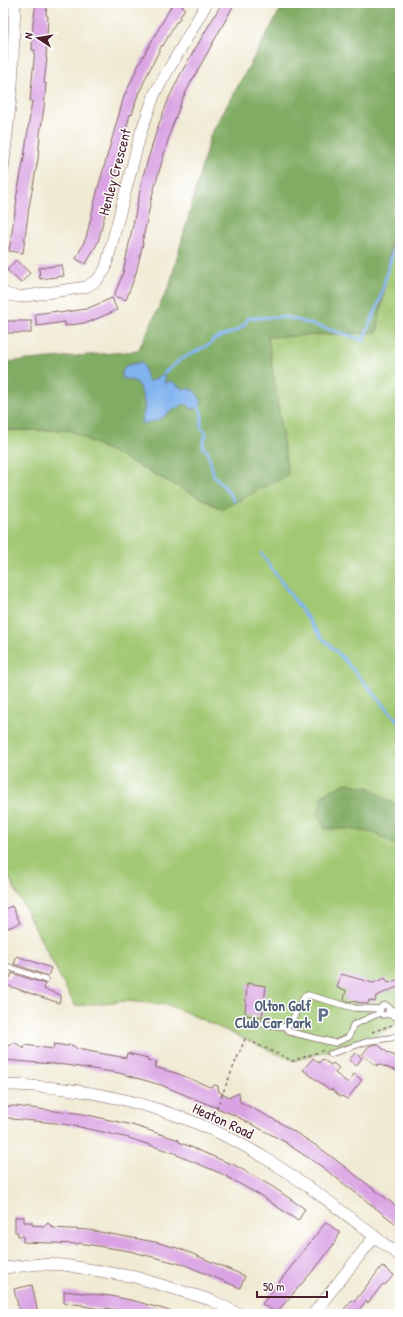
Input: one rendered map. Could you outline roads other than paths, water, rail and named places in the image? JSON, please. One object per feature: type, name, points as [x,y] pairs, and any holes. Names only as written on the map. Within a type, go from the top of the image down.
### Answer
[{"type":"street","points":[[3,170],[12,87],[15,3]]},
{"type":"street","name":"Henley Crescent","points":[[3,292],[5,294],[19,297],[86,288],[97,280],[105,270],[141,132],[155,93],[207,3]]},
{"type":"street","name":"Heaton Road","points":[[3,1085],[56,1087],[115,1098],[175,1115],[208,1128],[264,1157],[301,1182],[400,1256]]},
{"type":"street","points":[[313,1314],[375,1236]]},
{"type":"street","points":[[3,1268],[40,1264],[64,1264],[135,1277],[211,1300],[239,1314]]},
{"type":"lane","points":[[3,965],[46,980]]},
{"type":"lane","points":[[286,1027],[290,1024],[304,997],[308,995],[354,1008],[380,1011],[384,1015],[387,1014],[400,1017]]},
{"type":"lane","points":[[240,1021],[286,1027],[290,1032],[334,1042],[349,1037],[353,1025],[380,1011],[382,1006],[386,1005],[400,1017]]},
{"type":"lane","points":[[387,1014],[389,1010],[388,1007]]},
{"type":"lane","points":[[329,1051],[400,1035]]},
{"type":"water","points":[[141,362],[144,366],[148,381],[152,381],[164,373],[165,384],[168,381],[173,382],[183,389],[195,391],[202,402],[199,407],[192,409],[188,405],[184,404],[159,420],[141,424],[144,413],[144,400],[142,392],[137,382],[122,378],[122,373],[125,366]]},
{"type":"waterway","points":[[164,373],[180,360],[212,343],[212,340],[236,331],[245,324],[248,318],[287,317],[364,341],[365,335],[379,303],[400,224]]},
{"type":"waterway","points":[[199,407],[202,415],[201,427],[205,431],[206,436],[203,442],[203,448],[208,452],[214,476],[227,490],[234,501]]},
{"type":"waterway","points":[[261,553],[321,637],[340,655],[400,723]]},
{"type":"place","name":"Olton Golf Club Car Park","points":[[323,1015]]}]
